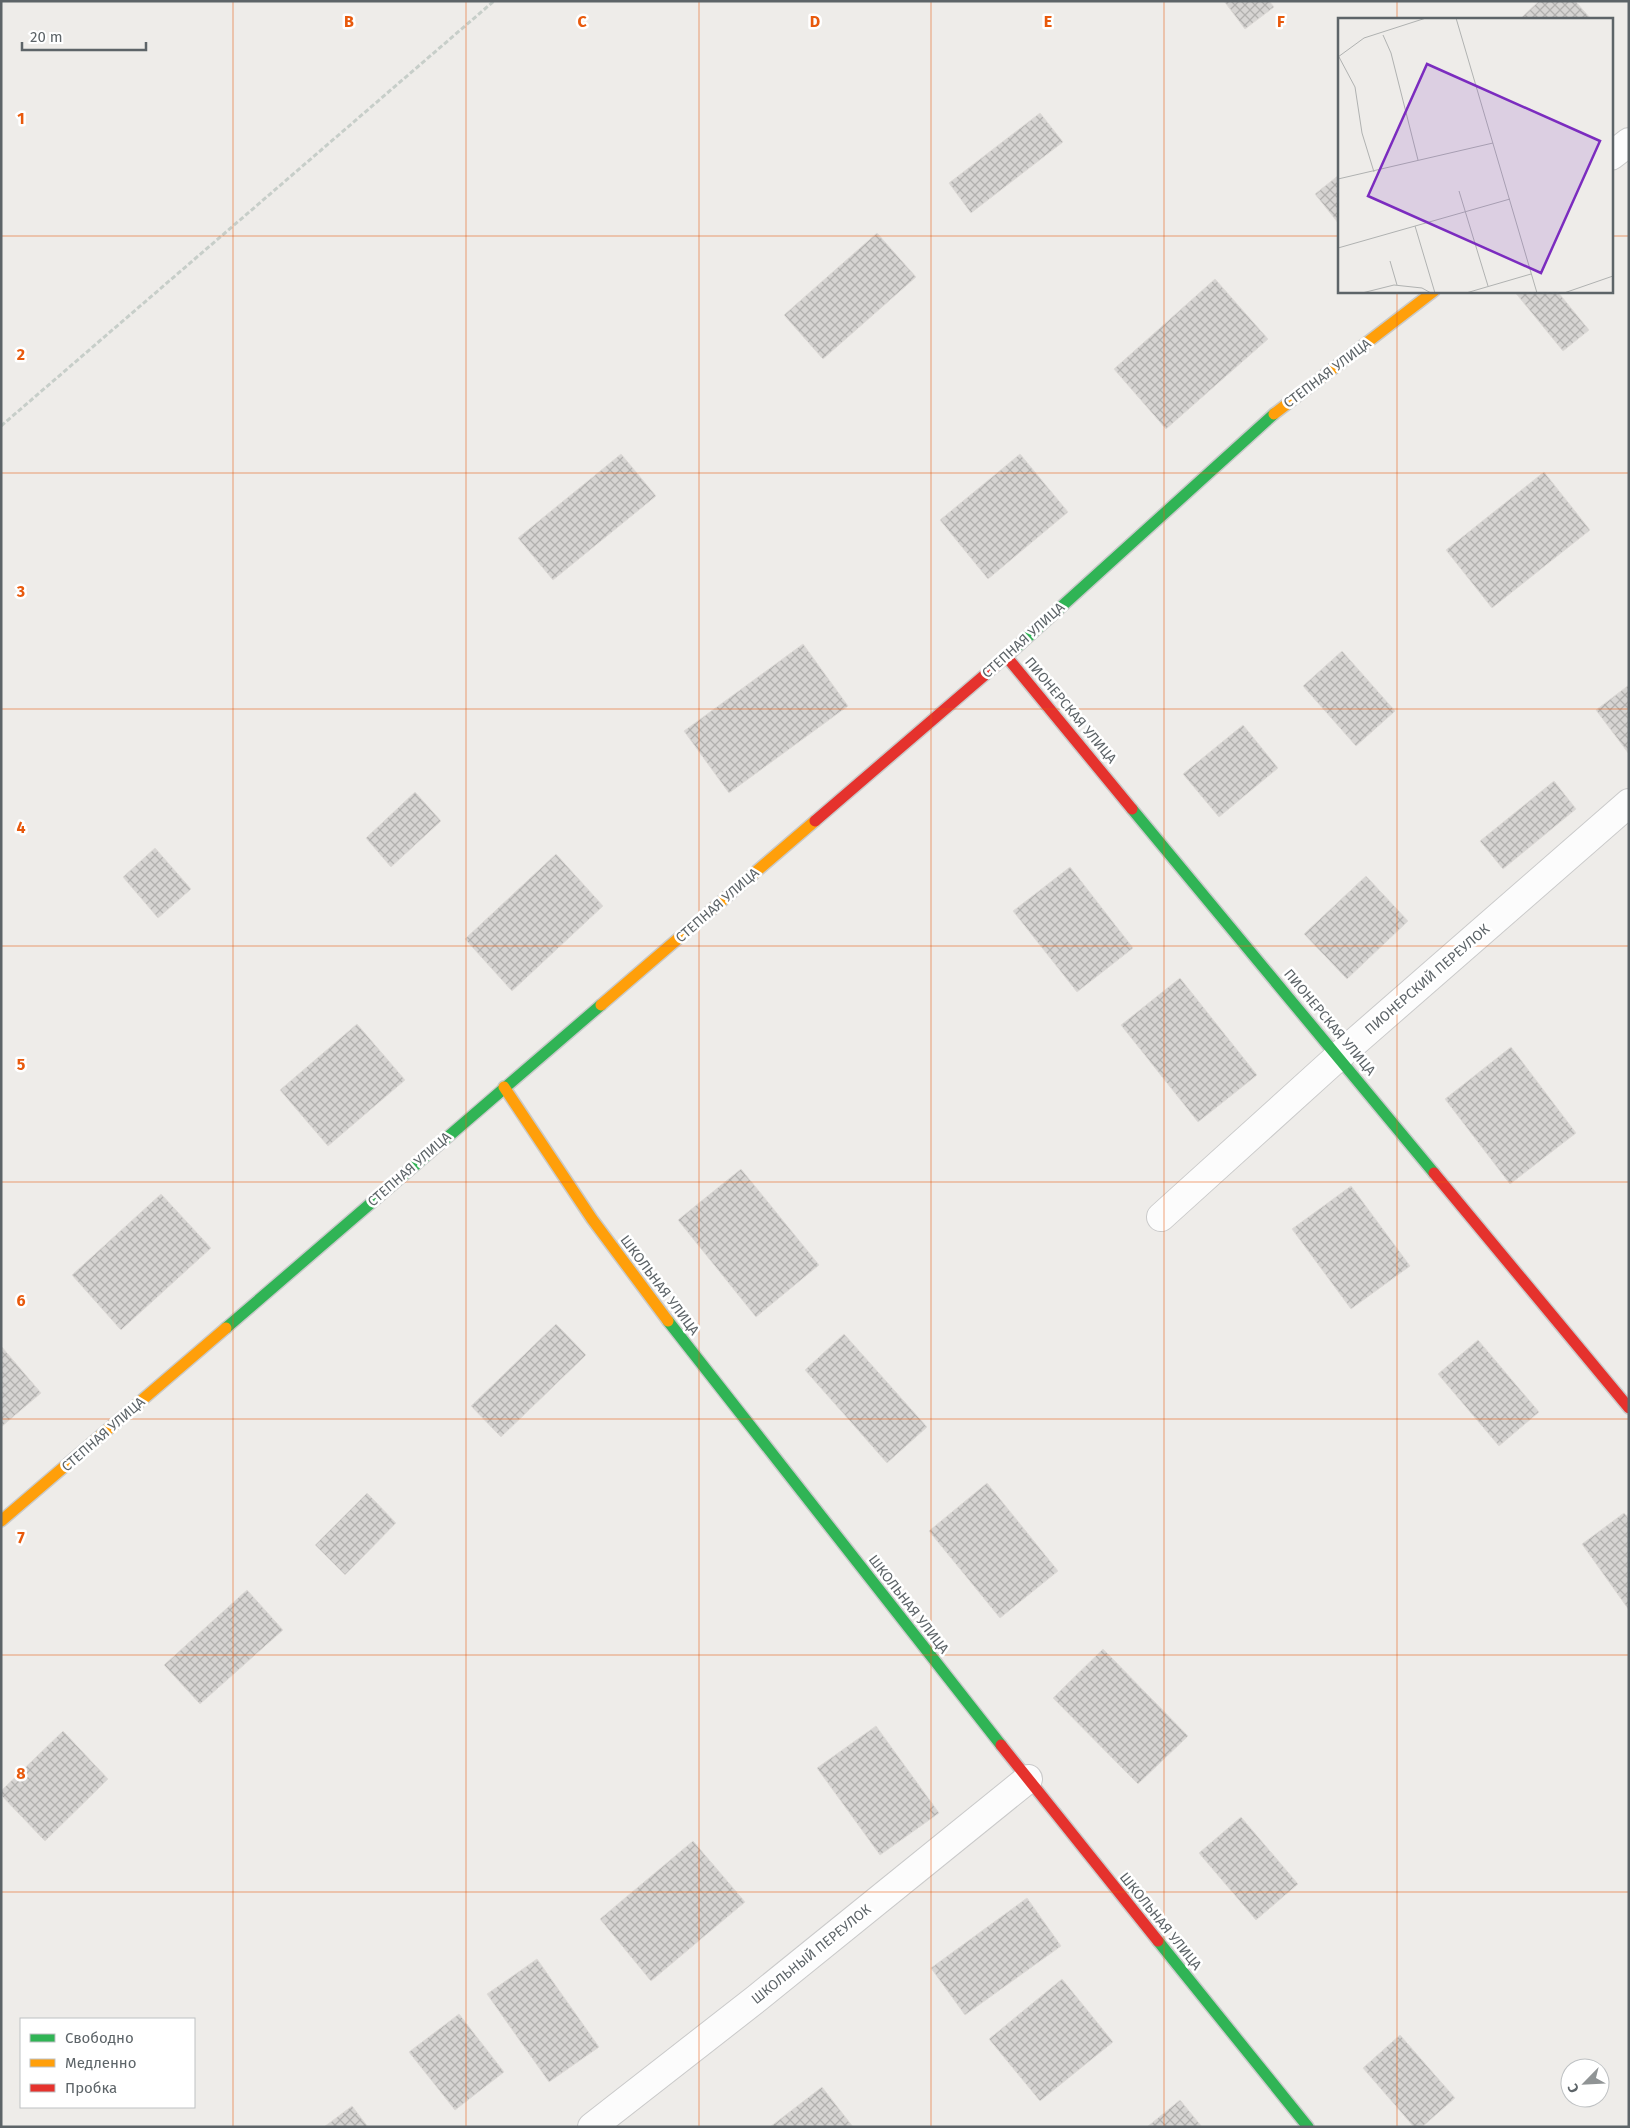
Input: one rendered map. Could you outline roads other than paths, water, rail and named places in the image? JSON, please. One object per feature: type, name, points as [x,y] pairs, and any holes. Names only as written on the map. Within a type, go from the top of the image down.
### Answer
[{"type":"street","points":[[1612,155],[1629,142]]},
{"type":"street","name":"СТЕПНАЯ УЛИЦА","points":[[1,1522],[1006,656],[1274,414],[1433,292]]},
{"type":"street","name":"ПИОНЕРСКАЯ УЛИЦА","points":[[1006,656],[1629,1408]]},
{"type":"street","name":"ПИОНЕРСКИЙ ПЕРЕУЛОК","points":[[1161,1216],[1339,1056],[1629,803]]},
{"type":"street","name":"ШКОЛЬНАЯ УЛИЦА","points":[[504,1087],[592,1219],[652,1300],[1028,1779],[1308,2127]]},
{"type":"street","name":"ШКОЛЬНЫЙ ПЕРЕУЛОК","points":[[592,2127],[764,1993],[1028,1779]]}]
